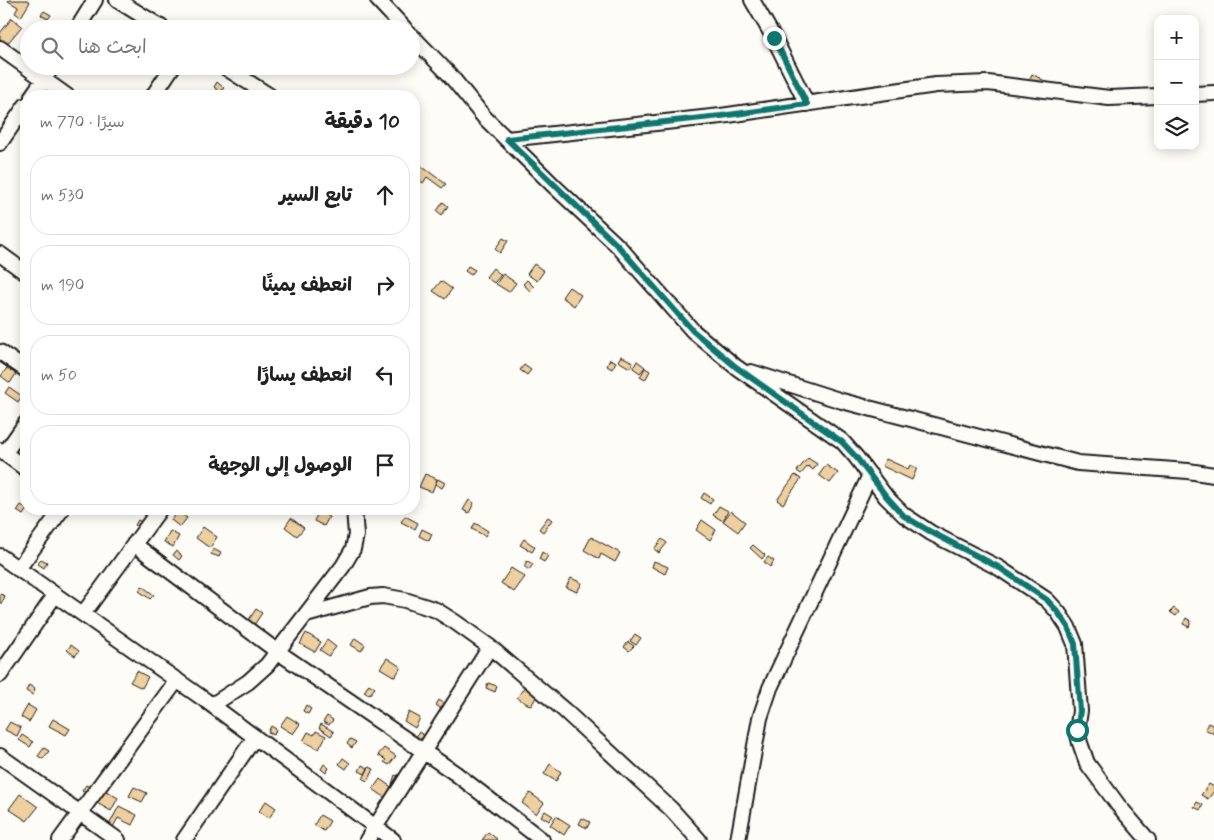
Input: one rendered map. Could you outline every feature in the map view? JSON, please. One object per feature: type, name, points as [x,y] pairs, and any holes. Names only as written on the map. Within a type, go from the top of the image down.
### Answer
[{"type":"street","points":[[83,20],[95,0]]},
{"type":"street","points":[[117,0],[149,20]]},
{"type":"street","points":[[378,0],[397,20]]},
{"type":"street","points":[[752,0],[774,38],[807,104]]},
{"type":"street","points":[[420,44],[449,74],[484,117],[619,247],[693,331],[736,367],[842,442],[904,516],[1000,568],[1047,600],[1058,612],[1068,627],[1075,644],[1080,711],[1077,730],[1080,743],[1088,763],[1118,805],[1148,840]]},
{"type":"street","points":[[0,48],[20,63]]},
{"type":"street","points":[[37,75],[58,90]]},
{"type":"street","points":[[36,90],[47,75]]},
{"type":"street","points":[[157,90],[167,75]]},
{"type":"street","points":[[236,75],[257,90]]},
{"type":"street","points":[[507,139],[721,116],[936,85],[988,83],[1109,98],[1154,96]]},
{"type":"street","points":[[1199,94],[1214,93]]},
{"type":"street","points":[[0,143],[20,114]]},
{"type":"street","points":[[0,254],[20,268]]},
{"type":"street","points":[[0,352],[20,366]]},
{"type":"street","points":[[736,367],[842,400],[1078,463],[1188,471],[1214,475]]},
{"type":"street","points":[[20,430],[2,452],[20,465]]},
{"type":"street","points":[[738,840],[760,718],[770,688],[870,475]]},
{"type":"street","points":[[18,569],[58,515]]},
{"type":"street","points":[[84,614],[156,515]]},
{"type":"street","points":[[212,705],[248,682],[267,665],[343,566],[353,549],[356,535],[354,515]]},
{"type":"street","points":[[134,544],[278,652],[455,773],[542,840]]},
{"type":"street","points":[[0,556],[212,705],[393,840]]},
{"type":"street","points":[[0,675],[55,595]]},
{"type":"street","points":[[306,615],[370,597],[383,596],[405,600],[436,610],[490,647],[564,710],[671,809],[699,840]]},
{"type":"street","points":[[367,840],[490,647]]},
{"type":"street","points":[[60,840],[177,680]]},
{"type":"street","points":[[184,840],[255,737]]},
{"type":"street","points":[[0,756],[118,840]]},
{"type":"building","points":[[9,0],[27,0],[30,2],[21,17],[15,13],[18,7]]},
{"type":"building","points":[[44,11],[51,15],[48,19],[41,15]]},
{"type":"building","points":[[12,18],[20,24],[20,28],[7,44],[0,39],[0,33]]},
{"type":"building","points":[[1032,74],[1045,81],[1041,87],[1029,80]]},
{"type":"building","points":[[217,82],[224,88],[218,90],[214,87]]},
{"type":"building","points":[[421,166],[446,184],[442,188],[427,177],[423,183],[420,181]]},
{"type":"building","points":[[443,202],[448,206],[442,215],[437,211]]},
{"type":"building","points":[[503,238],[508,241],[500,253],[495,249]]},
{"type":"building","points":[[534,264],[544,271],[537,281],[527,274]]},
{"type":"building","points":[[468,266],[475,270],[471,275],[465,271]]},
{"type":"building","points":[[493,268],[501,275],[494,283],[486,277]]},
{"type":"building","points":[[503,274],[516,283],[509,292],[496,284]]},
{"type":"building","points":[[527,280],[534,287],[530,291],[523,284]]},
{"type":"building","points":[[441,281],[452,289],[445,299],[433,291]]},
{"type":"building","points":[[569,287],[581,295],[574,306],[562,297]]},
{"type":"building","points":[[621,356],[633,362],[630,368],[618,361]]},
{"type":"building","points":[[610,359],[616,362],[612,369],[607,366]]},
{"type":"building","points":[[637,361],[645,367],[640,373],[633,368]]},
{"type":"building","points":[[524,365],[531,370],[527,375],[520,370]]},
{"type":"building","points":[[7,368],[16,374],[10,383],[1,376]]},
{"type":"building","points":[[645,368],[650,371],[645,380],[640,377]]},
{"type":"building","points":[[9,387],[20,395],[20,399],[18,402],[5,393]]},
{"type":"building","points":[[808,458],[817,464],[813,470],[808,466],[801,474],[797,471]]},
{"type":"building","points":[[886,459],[908,469],[910,465],[917,468],[912,480],[882,466]]},
{"type":"building","points":[[826,465],[838,473],[830,483],[819,475]]},
{"type":"building","points":[[425,474],[437,479],[432,492],[420,487]]},
{"type":"building","points":[[795,475],[801,479],[783,504],[777,500]]},
{"type":"building","points":[[438,479],[445,483],[442,488],[435,484]]},
{"type":"building","points":[[704,493],[713,499],[710,504],[701,498]]},
{"type":"building","points":[[469,500],[474,503],[469,513],[463,510]]},
{"type":"building","points":[[719,506],[728,511],[723,521],[713,515]]},
{"type":"building","points":[[731,511],[745,522],[738,532],[723,521]]},
{"type":"building","points":[[174,515],[183,515],[187,518],[180,527],[171,520]]},
{"type":"building","points":[[317,515],[329,517],[324,526],[314,521]]},
{"type":"building","points":[[405,516],[418,523],[415,529],[401,522]]},
{"type":"building","points":[[548,517],[552,520],[543,532],[539,529]]},
{"type":"building","points":[[291,518],[304,528],[297,536],[285,527]]},
{"type":"building","points":[[138,520],[145,524],[142,530],[135,525]]},
{"type":"building","points":[[702,520],[716,530],[710,540],[696,530]]},
{"type":"building","points":[[475,523],[488,531],[485,536],[472,529]]},
{"type":"building","points":[[203,527],[217,537],[210,548],[196,538]]},
{"type":"building","points":[[422,529],[432,534],[429,541],[419,536]]},
{"type":"building","points":[[170,531],[179,536],[173,547],[164,542]]},
{"type":"building","points":[[591,537],[620,553],[615,562],[601,554],[599,559],[584,550]]},
{"type":"building","points":[[524,539],[535,547],[532,552],[520,545]]},
{"type":"building","points":[[662,539],[667,543],[659,553],[654,549]]},
{"type":"building","points":[[753,545],[765,555],[762,559],[750,548]]},
{"type":"building","points":[[213,549],[221,553],[219,557],[211,554]]},
{"type":"building","points":[[176,551],[182,556],[179,560],[173,555]]},
{"type":"building","points":[[542,552],[548,556],[544,562],[539,559]]},
{"type":"building","points":[[768,557],[774,561],[770,567],[764,562]]},
{"type":"building","points":[[41,559],[47,562],[44,568],[38,564]]},
{"type":"building","points":[[527,561],[533,564],[529,570],[524,566]]},
{"type":"building","points":[[654,561],[668,567],[665,574],[652,567]]},
{"type":"building","points":[[511,568],[525,577],[514,592],[501,583]]},
{"type":"building","points":[[571,578],[582,583],[577,592],[566,587]]},
{"type":"building","points":[[142,586],[154,595],[150,599],[139,591]]},
{"type":"building","points":[[0,594],[5,596],[2,603],[0,603]]},
{"type":"building","points":[[1174,608],[1179,612],[1176,616],[1170,612]]},
{"type":"building","points":[[256,609],[262,613],[254,625],[248,621]]},
{"type":"building","points":[[1186,618],[1191,621],[1189,627],[1183,624]]},
{"type":"building","points":[[306,633],[321,642],[315,652],[300,644]]},
{"type":"building","points":[[635,634],[641,638],[636,645],[630,641]]},
{"type":"building","points":[[355,638],[365,645],[361,651],[351,645]]},
{"type":"building","points":[[327,640],[336,647],[329,656],[320,650]]},
{"type":"building","points":[[628,642],[634,646],[629,651],[624,647]]},
{"type":"building","points":[[71,645],[79,651],[75,656],[67,650]]},
{"type":"building","points":[[387,658],[401,667],[395,677],[380,668]]},
{"type":"building","points":[[137,671],[148,677],[142,688],[130,682]]},
{"type":"building","points":[[488,683],[497,686],[495,692],[486,688]]},
{"type":"building","points":[[369,684],[375,688],[369,695],[364,692]]},
{"type":"building","points":[[29,685],[35,689],[33,695],[26,691]]},
{"type":"building","points":[[525,686],[538,694],[531,706],[517,698]]},
{"type":"building","points":[[439,700],[445,704],[441,709],[436,705]]},
{"type":"building","points":[[28,705],[36,710],[29,722],[21,717]]},
{"type":"building","points":[[306,705],[311,709],[308,714],[303,711]]},
{"type":"building","points":[[409,712],[420,718],[415,728],[404,721]]},
{"type":"building","points":[[287,716],[300,724],[293,734],[280,726]]},
{"type":"building","points":[[327,716],[333,720],[329,725],[323,722]]},
{"type":"building","points":[[53,719],[70,729],[66,735],[49,726]]},
{"type":"building","points":[[10,722],[21,728],[17,736],[5,730]]},
{"type":"building","points":[[1208,723],[1214,726],[1214,734],[1205,729]]},
{"type":"building","points":[[321,724],[334,732],[331,736],[319,728]]},
{"type":"building","points":[[271,726],[276,729],[274,735],[268,732]]},
{"type":"building","points":[[316,731],[326,736],[319,749],[303,741],[308,732],[314,735]]},
{"type":"building","points":[[419,732],[426,737],[422,741],[416,737]]},
{"type":"building","points":[[22,735],[33,742],[30,747],[19,740]]},
{"type":"building","points":[[350,739],[356,742],[352,748],[347,744]]},
{"type":"building","points":[[44,748],[49,751],[43,759],[38,756]]},
{"type":"building","points":[[384,748],[396,756],[389,765],[384,762],[386,760],[378,755]]},
{"type":"building","points":[[343,758],[350,763],[346,769],[339,764]]},
{"type":"building","points":[[324,764],[329,768],[326,773],[321,769]]},
{"type":"building","points":[[550,764],[561,772],[556,781],[544,774]]},
{"type":"building","points":[[362,765],[368,768],[365,774],[359,771]]},
{"type":"building","points":[[369,767],[374,769],[368,781],[363,779]]},
{"type":"building","points":[[395,775],[401,777],[398,786],[392,784]]},
{"type":"building","points":[[380,779],[394,789],[387,799],[373,789]]},
{"type":"building","points":[[1209,784],[1214,787],[1214,791],[1208,799],[1201,795]]},
{"type":"building","points":[[86,785],[92,788],[88,794],[82,791]]},
{"type":"building","points":[[134,787],[147,793],[142,802],[129,796]]},
{"type":"building","points":[[101,788],[118,798],[111,811],[93,801]]},
{"type":"building","points":[[530,793],[544,803],[536,814],[522,803]]},
{"type":"building","points":[[20,794],[38,807],[27,821],[9,809]]},
{"type":"building","points":[[266,801],[276,808],[269,818],[259,811]]},
{"type":"building","points":[[1197,802],[1203,805],[1200,810],[1194,807]]},
{"type":"building","points":[[119,806],[137,815],[132,825],[118,818],[113,827],[109,825]]},
{"type":"building","points":[[545,811],[553,816],[549,821],[541,816]]},
{"type":"building","points":[[320,815],[330,821],[324,831],[314,825]]},
{"type":"building","points":[[556,816],[570,825],[564,835],[550,825]]},
{"type":"building","points":[[582,818],[590,822],[587,828],[579,824]]},
{"type":"building","points":[[488,832],[497,839],[482,840]]},
{"type":"route","points":[[774,38],[807,104],[721,116],[507,139],[619,247],[693,331],[736,367],[842,442],[904,516],[1000,568],[1047,600],[1068,627],[1075,644],[1080,711],[1077,730]]}]
